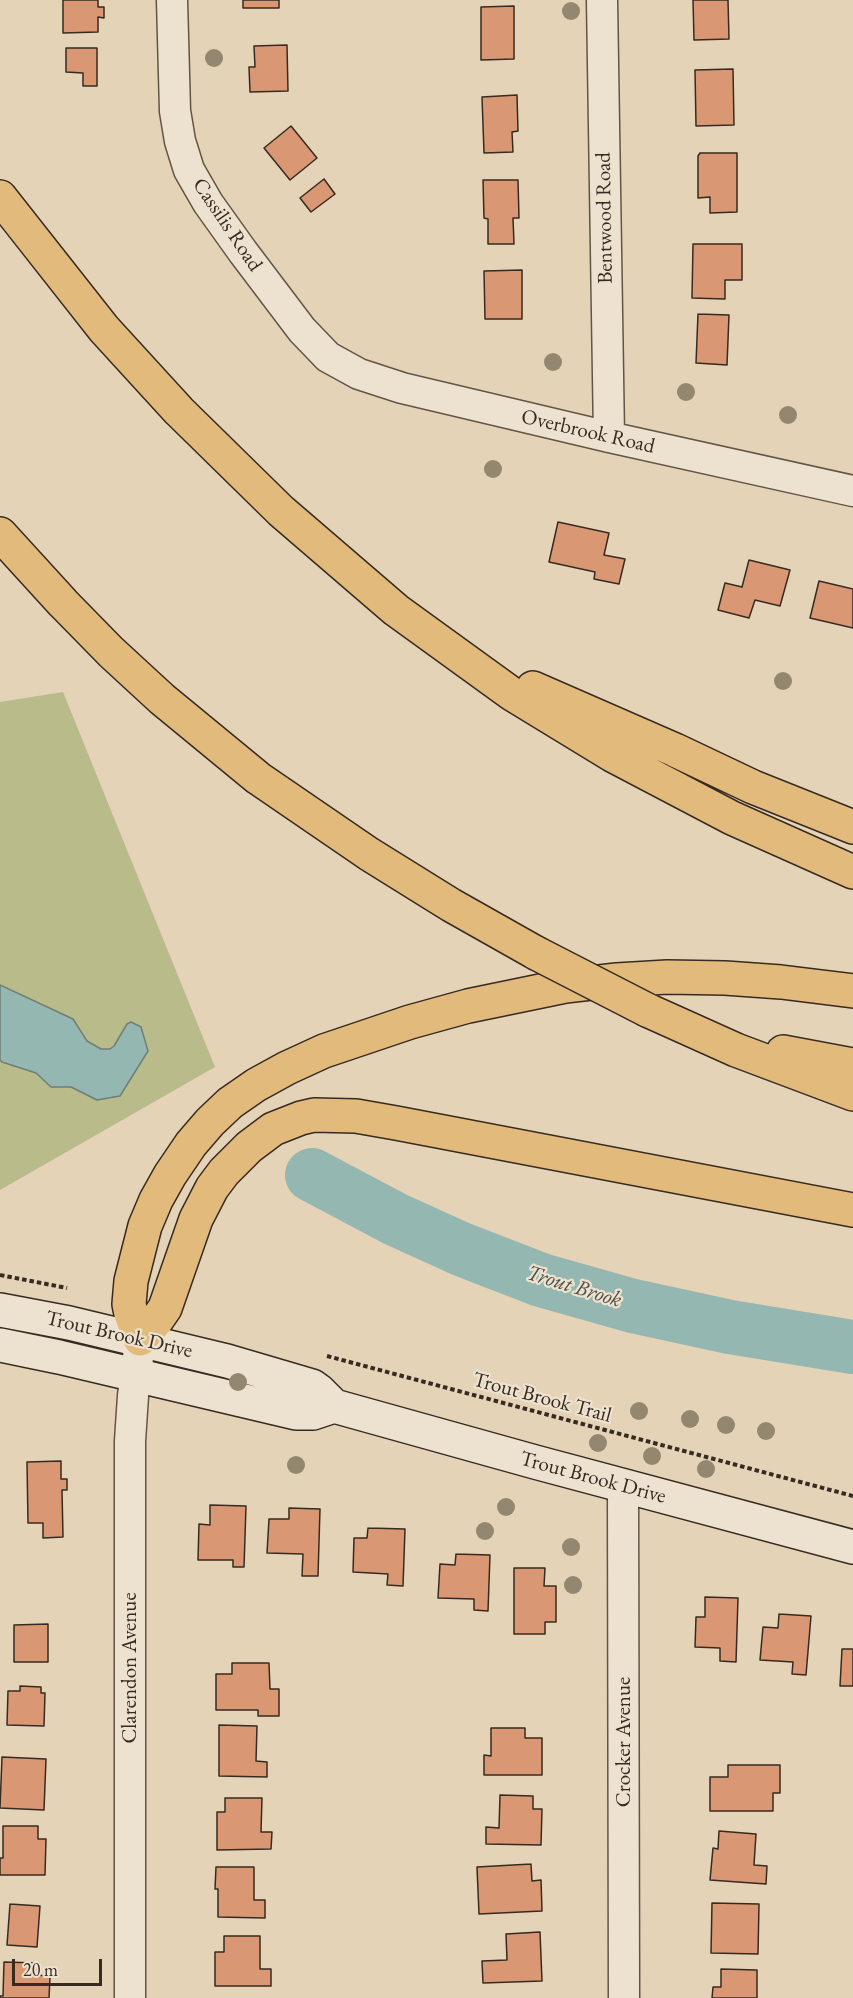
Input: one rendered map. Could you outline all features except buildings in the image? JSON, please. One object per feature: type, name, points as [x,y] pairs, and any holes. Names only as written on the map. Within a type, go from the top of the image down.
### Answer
[{"type":"highway","points":[[0,197],[104,329],[179,411],[264,495],[396,610],[512,694],[612,755],[732,818],[853,872]]},
{"type":"highway","points":[[0,534],[111,652],[162,699],[258,778],[369,854],[451,905],[536,953],[647,1010],[722,1043],[853,1094]]},
{"type":"highway","points":[[457,656],[598,716],[762,791],[853,827]]},
{"type":"highway","points":[[140,1340],[131,1314],[129,1294],[136,1256],[156,1200],[191,1144],[210,1122],[230,1103],[287,1068],[324,1051],[410,1022],[500,999],[565,986],[617,980],[696,977],[781,982],[853,991]]},
{"type":"highway","points":[[722,1043],[853,1065]]},
{"type":"highway","points":[[140,1340],[165,1308],[196,1219],[212,1188],[234,1160],[262,1136],[287,1122],[307,1116],[340,1115],[396,1123],[853,1210]]},
{"type":"main road","name":"Trout Brook Drive","points":[[0,1310],[69,1323],[303,1382],[319,1390],[334,1406],[853,1547]]},
{"type":"main road","name":"Trout Brook Drive","points":[[0,1345],[135,1374],[296,1413],[313,1413],[334,1406]]},
{"type":"street","name":"Cassilis Road","points":[[172,0],[175,111],[180,141],[189,170],[208,202],[256,270],[302,330],[328,357]]},
{"type":"street","name":"Bentwood Road","points":[[602,0],[609,437]]},
{"type":"street","name":"Overbrook Road","points":[[328,357],[359,374],[402,388],[853,491]]},
{"type":"street","name":"Clarendon Avenue","points":[[130,1998],[130,1441],[140,1340]]},
{"type":"street","name":"Crocker Avenue","points":[[623,1486],[624,1998]]},
{"type":"path","points":[[0,1275],[70,1288]]},
{"type":"path","name":"Trout Brook Trail","points":[[316,1353],[853,1496]]},
{"type":"green space","points":[[63,692],[215,1067],[0,1190],[0,702]]},
{"type":"water","points":[[0,985],[73,1019],[87,1041],[101,1049],[110,1049],[114,1046],[127,1024],[131,1022],[141,1027],[148,1051],[120,1096],[97,1100],[71,1087],[51,1087],[36,1073],[2,1062],[0,1060]]},
{"type":"waterway","name":"Trout Brook","points":[[312,1175],[395,1219],[461,1249],[541,1280],[633,1306],[730,1327],[853,1347]]}]
